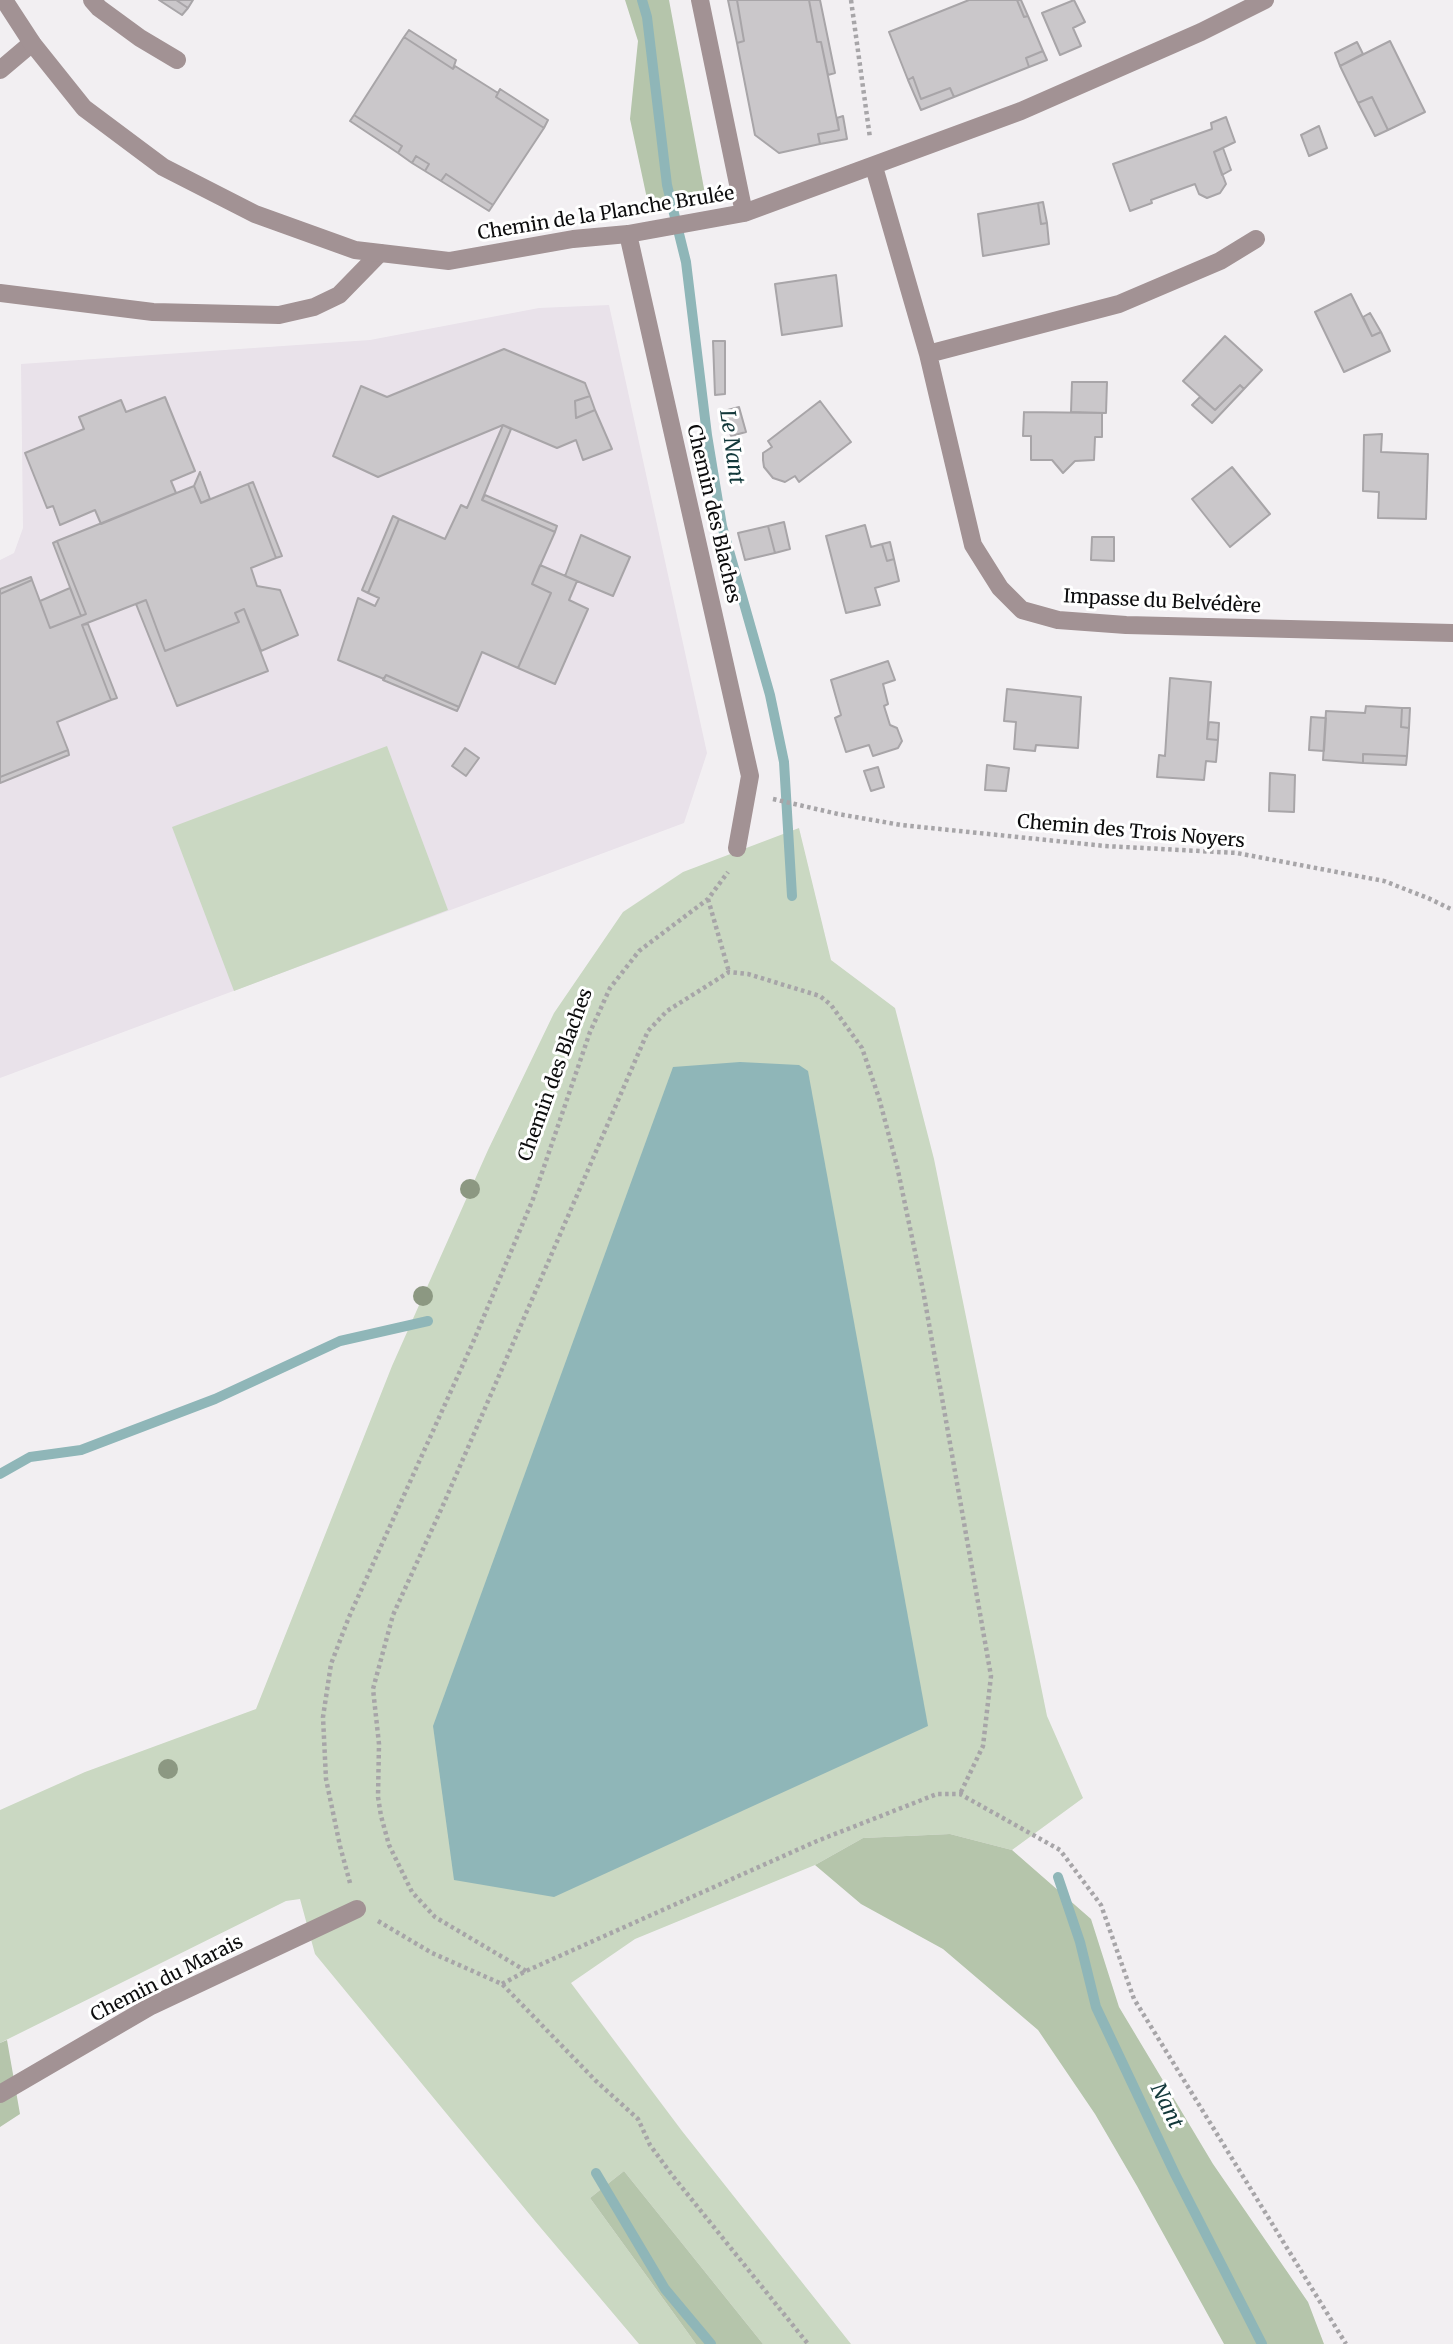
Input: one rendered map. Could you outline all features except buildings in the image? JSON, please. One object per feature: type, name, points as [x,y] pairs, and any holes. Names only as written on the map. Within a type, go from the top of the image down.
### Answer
[{"type":"street","name":"Chemin de la Planche Brulée","points":[[4,0],[32,43],[84,108],[163,167],[255,214],[355,250],[449,261],[744,213],[1021,111],[1201,32],[1265,0]]},
{"type":"street","points":[[92,0],[140,38],[177,60]]},
{"type":"street","points":[[699,0],[744,213]]},
{"type":"street","points":[[0,70],[32,43]]},
{"type":"street","name":"Impasse du Belvédère","points":[[874,167],[928,354],[974,545],[1000,588],[1022,610],[1058,620],[1126,625],[1453,632]]},
{"type":"street","name":"Chemin des Blaches","points":[[628,234],[750,776],[737,848]]},
{"type":"street","points":[[928,354],[1119,304],[1220,261],[1256,239]]},
{"type":"street","points":[[0,293],[153,313],[279,315],[314,307],[339,295],[380,253]]},
{"type":"street","name":"Chemin du Marais","points":[[0,2094],[151,2006],[357,1909]]},
{"type":"path","points":[[851,0],[874,167]]},
{"type":"path","name":"Chemin des Trois Noyers","points":[[770,799],[901,825],[1105,846],[1237,853],[1384,881],[1453,910]]},
{"type":"path","name":"Chemin des Blaches","points":[[357,1909],[326,1779],[323,1717],[331,1664],[533,1199],[590,1032],[610,988],[639,951],[708,899],[731,868],[737,848]]},
{"type":"path","points":[[708,899],[729,972]]},
{"type":"path","points":[[526,1971],[435,1917],[412,1892],[389,1845],[381,1816],[378,1797],[379,1744],[373,1689],[393,1615],[648,1031],[667,1011],[729,972],[748,974],[820,996],[831,1005],[862,1048],[879,1098],[897,1166],[923,1290],[991,1676],[983,1746],[960,1794]]},
{"type":"path","points":[[502,1984],[817,1841],[937,1794],[960,1794],[1060,1850],[1101,1905],[1134,1999],[1346,2344]]},
{"type":"path","points":[[357,1909],[432,1953],[502,1984],[596,2081],[638,2119],[650,2145],[672,2175],[808,2344]]},
{"type":"shaded area","points":[[609,305],[707,753],[684,823],[0,1078],[0,560],[14,553],[23,528],[21,364],[370,340],[539,308]]},
{"type":"green space","points":[[625,0],[669,0],[705,194],[700,205],[649,208],[630,119],[638,41]]},
{"type":"green space","points":[[387,746],[448,910],[234,991],[172,827]]},
{"type":"green space","points":[[799,828],[831,960],[895,1008],[934,1159],[1047,1716],[1083,1798],[1012,1850],[950,1834],[863,1838],[815,1865],[635,1939],[571,1983],[682,2131],[851,2344],[763,2344],[624,2171],[590,2198],[696,2344],[639,2344],[315,1954],[300,1899],[286,1901],[0,2043],[0,1810],[85,1772],[256,1709],[392,1366],[488,1150],[554,1013],[623,912],[683,872]]},
{"type":"green space","points":[[950,1834],[1012,1850],[1091,1919],[1119,2007],[1213,2164],[1308,2302],[1324,2344],[1224,2344],[1095,2114],[1038,2030],[943,1949],[861,1904],[815,1865],[863,1838]]},
{"type":"green space","points":[[7,2040],[20,2114],[0,2127],[0,2043]]},
{"type":"green space","points":[[624,2171],[763,2344],[696,2344],[590,2198]]},
{"type":"water","points":[[740,1062],[799,1065],[808,1071],[928,1726],[554,1897],[454,1880],[433,1726],[673,1067]]},
{"type":"waterway","name":"Le Nant","points":[[642,0],[647,17],[667,185],[686,262],[707,435],[722,526],[770,695],[784,762],[792,896]]},
{"type":"waterway","points":[[0,1474],[30,1457],[81,1450],[215,1399],[340,1341],[428,1321]]},
{"type":"waterway","name":"Nant","points":[[1058,1877],[1080,1942],[1096,2007],[1175,2174],[1262,2344]]},
{"type":"waterway","name":"Nant","points":[[596,2173],[665,2289],[711,2344]]}]
